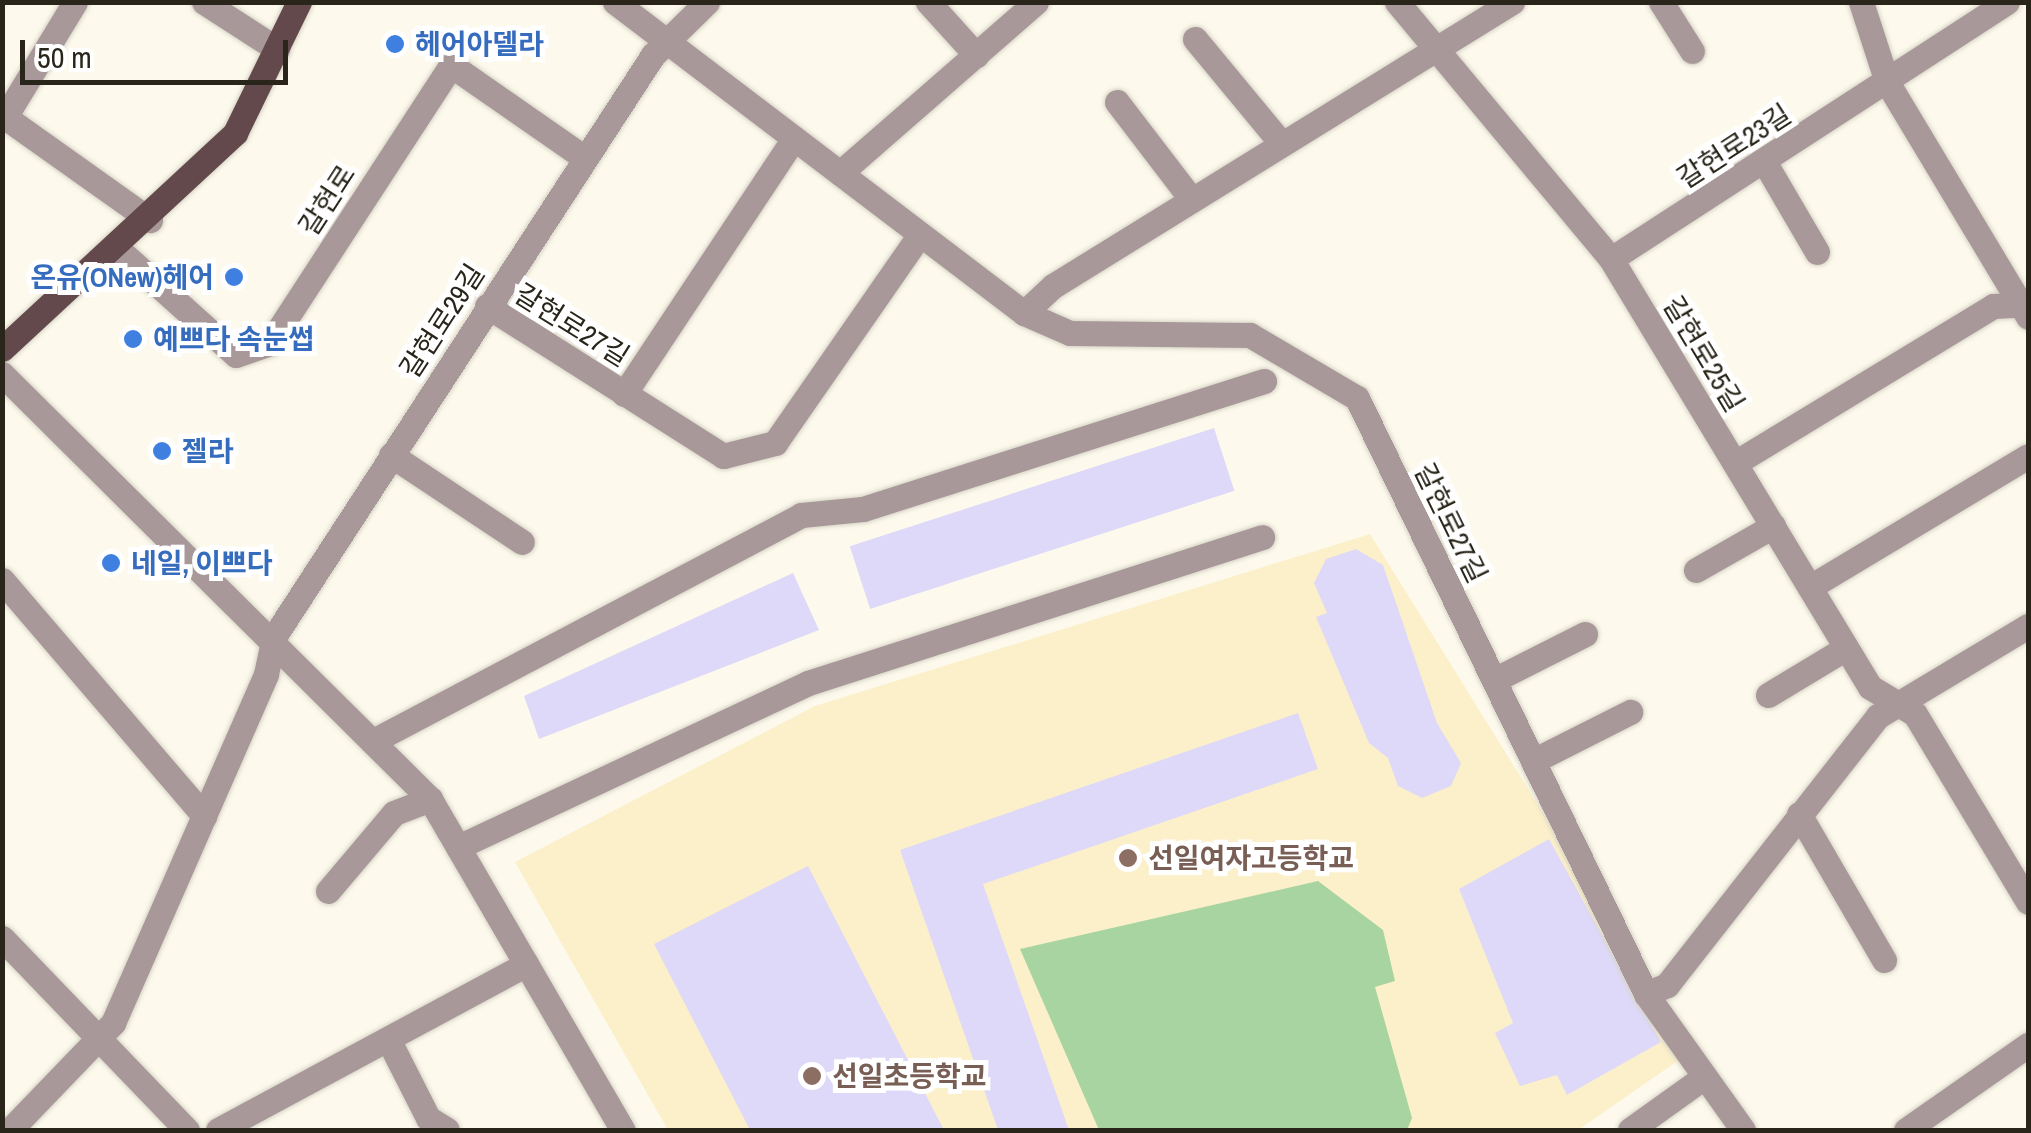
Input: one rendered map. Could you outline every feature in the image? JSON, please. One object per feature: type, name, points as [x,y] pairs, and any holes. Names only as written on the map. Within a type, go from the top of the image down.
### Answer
[{"type":"main road","points":[[2,349],[119,250],[235,134],[299,2]]},
{"type":"street","points":[[75,2],[5,118],[150,220]]},
{"type":"street","points":[[204,2],[277,49]]},
{"type":"street","name":"갈현로27길","points":[[615,2],[1024,313],[1070,333],[1250,335],[1358,398],[1646,994],[1743,1130]]},
{"type":"street","points":[[666,41],[707,2]]},
{"type":"street","points":[[928,2],[976,55]]},
{"type":"street","points":[[840,173],[1036,2]]},
{"type":"street","name":"갈현로25길","points":[[1397,2],[1612,259],[1870,687],[1900,699]]},
{"type":"street","points":[[1024,313],[1192,200],[1512,2]]},
{"type":"street","points":[[1661,2],[1692,51]]},
{"type":"street","points":[[1861,2],[1887,82],[2025,308]]},
{"type":"street","name":"갈현로23길","points":[[1612,259],[1765,163],[2006,2]]},
{"type":"street","points":[[1195,40],[1282,144]]},
{"type":"street","name":"갈현로29길","points":[[100,1040],[204,816],[274,637],[487,306],[666,41]]},
{"type":"street","name":"갈현로","points":[[119,250],[236,355],[270,343],[451,65],[585,158]]},
{"type":"street","points":[[1117,102],[1192,200]]},
{"type":"street","name":"갈현로27길","points":[[624,394],[794,138]]},
{"type":"street","points":[[1765,163],[1817,252]]},
{"type":"street","name":"갈현로27길","points":[[487,306],[724,456],[775,442],[920,234]]},
{"type":"street","points":[[1736,463],[1993,306],[2025,308]]},
{"type":"street","points":[[2,374],[274,637],[430,799],[624,1130]]},
{"type":"street","points":[[373,740],[801,515],[863,509],[1264,381]]},
{"type":"street","points":[[390,455],[522,542]]},
{"type":"street","points":[[1810,587],[2028,456]]},
{"type":"street","points":[[1696,570],[1773,526]]},
{"type":"street","points":[[458,847],[808,683],[1262,538]]},
{"type":"street","points":[[2,580],[204,816]]},
{"type":"street","points":[[1646,994],[1667,985],[1799,814],[1900,699],[2028,626]]},
{"type":"street","points":[[1494,680],[1585,634]]},
{"type":"street","points":[[1768,694],[1846,648]]},
{"type":"street","points":[[1900,699],[2028,902]]},
{"type":"street","points":[[1534,761],[1630,712]]},
{"type":"street","points":[[328,891],[394,812],[430,799]]},
{"type":"street","points":[[1799,814],[1884,960]]},
{"type":"street","points":[[2,938],[187,1130]]},
{"type":"street","points":[[218,1130],[526,964]]},
{"type":"street","points":[[388,1039],[432,1126]]},
{"type":"street","points":[[10,1130],[100,1040]]},
{"type":"street","points":[[1906,1130],[2028,1044]]},
{"type":"street","points":[[1630,1130],[1704,1077]]},
{"type":"shaded area","points":[[1370,534],[1543,813],[1679,1060],[1578,1130],[668,1130],[515,862],[815,706]]},
{"type":"green space","points":[[1318,881],[1383,930],[1395,981],[1375,987],[1412,1118],[1407,1130],[1099,1130],[1020,949]]},
{"type":"building","points":[[1214,428],[1234,491],[870,609],[850,546]]},
{"type":"building","points":[[1356,549],[1383,565],[1437,723],[1461,763],[1451,786],[1422,798],[1398,786],[1388,758],[1369,743],[1316,617],[1327,613],[1314,583],[1326,559]]},
{"type":"building","points":[[793,573],[819,630],[539,739],[524,696]]},
{"type":"building","points":[[1298,713],[1318,769],[983,884],[1069,1130],[998,1130],[900,850]]},
{"type":"building","points":[[1549,839],[1661,1042],[1567,1095],[1557,1075],[1520,1086],[1495,1033],[1513,1023],[1459,889]]},
{"type":"building","points":[[808,866],[944,1130],[750,1130],[654,944]]},
{"type":"place","name":"헤어아델라","points":[[395,44]]},
{"type":"place","name":"온유(ONew)헤어","points":[[234,277]]},
{"type":"place","name":"예쁘다 속눈썹","points":[[133,339]]},
{"type":"place","name":"젤라","points":[[162,451]]},
{"type":"place","name":"네일, 이쁘다","points":[[111,563]]},
{"type":"place","name":"선일여자고등학교","points":[[1128,858]]},
{"type":"place","name":"선일초등학교","points":[[812,1076]]}]
